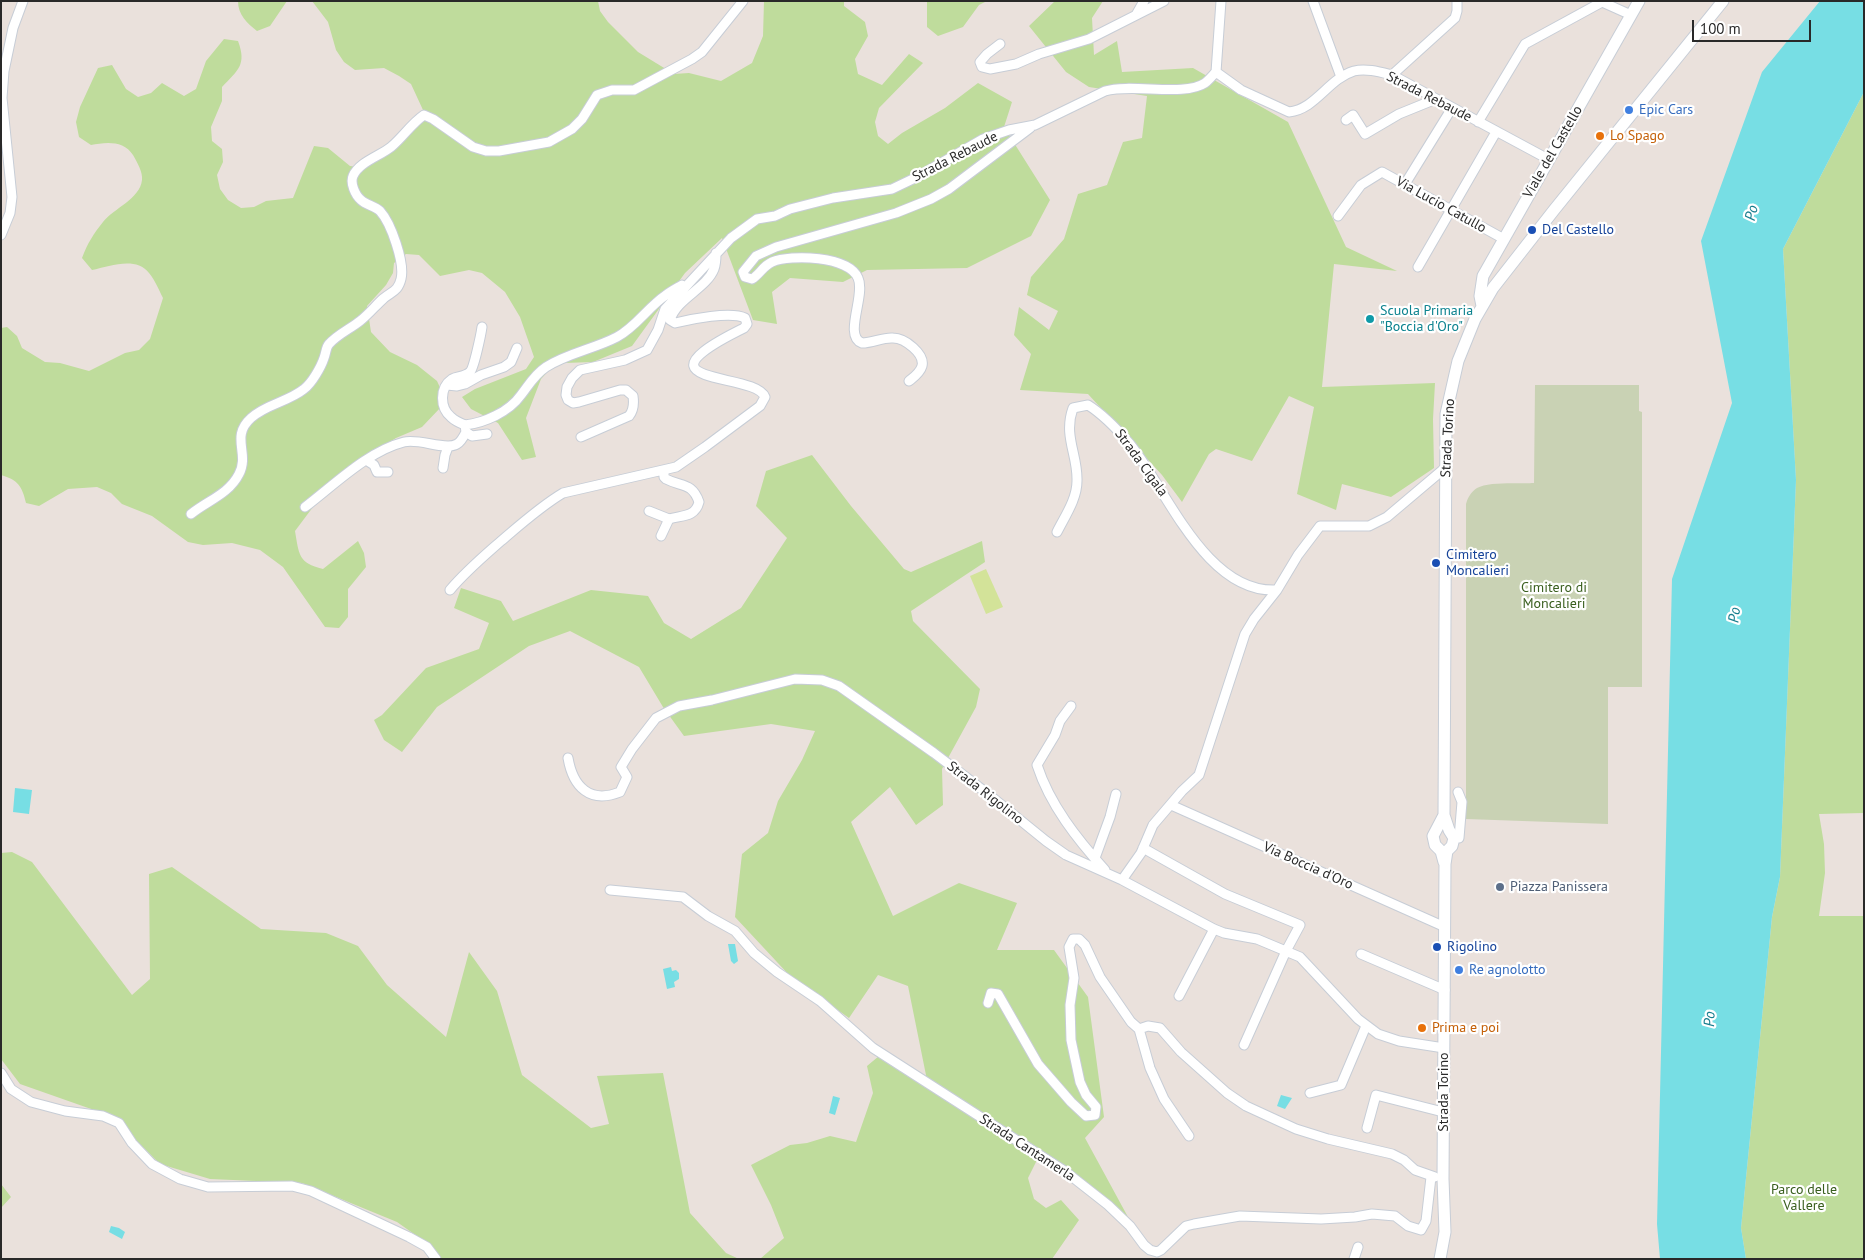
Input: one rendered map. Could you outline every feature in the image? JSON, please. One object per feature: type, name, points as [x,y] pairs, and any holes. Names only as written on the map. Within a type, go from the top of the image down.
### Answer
[{"type":"main road","name":"Viale del Castello","points":[[1482,306],[1480,296],[1483,276],[1639,1]]},
{"type":"main road","name":"Strada Torino","points":[[1440,1259],[1445,1232],[1437,1178],[1443,1112],[1445,864],[1447,851],[1452,846],[1454,838],[1444,815],[1446,701],[1445,468],[1446,414],[1450,390],[1458,361],[1482,306],[1493,288],[1723,1]]},
{"type":"main road","name":"Strada Torino","points":[[1444,815],[1433,836],[1435,845],[1441,851],[1445,864]]},
{"type":"street","points":[[1,235],[10,213],[12,196],[2,98],[4,71],[13,28],[24,1]]},
{"type":"street","points":[[191,514],[200,507],[212,502],[233,483],[240,473],[243,460],[240,438],[243,426],[259,412],[305,389],[321,365],[328,345],[394,292],[401,279],[402,266],[393,234],[379,210],[361,201],[353,188],[352,177],[359,167],[391,147],[414,122],[424,115],[441,124],[452,134],[473,147],[486,152],[549,142],[572,129],[597,95],[612,90],[634,90],[692,60],[702,52],[742,1]]},
{"type":"street","points":[[1136,15],[1144,1]]},
{"type":"street","points":[[1000,44],[980,62],[982,67],[990,69],[1016,64],[1039,54],[1089,38],[1164,1]]},
{"type":"street","points":[[1216,72],[1221,1]]},
{"type":"street","points":[[1313,1],[1341,77]]},
{"type":"street","points":[[1392,75],[1455,18],[1458,11],[1457,1]]},
{"type":"street","points":[[1478,122],[1524,44],[1602,2],[1631,15]]},
{"type":"street","name":"Strada Rebaude","points":[[581,437],[629,416],[634,403],[633,396],[626,390],[620,390],[573,403],[568,400],[566,395],[567,387],[572,378],[580,370],[626,360],[647,350],[658,330],[664,309],[731,238],[756,219],[775,216],[790,209],[833,198],[892,189],[983,139],[1035,124],[1105,91],[1116,88],[1193,88],[1205,83],[1216,72],[1241,90],[1289,112],[1297,111],[1312,102],[1341,77],[1355,71],[1371,70],[1392,75],[1548,159]]},
{"type":"street","points":[[1346,120],[1353,115],[1365,134],[1399,114],[1436,99]]},
{"type":"street","points":[[1405,184],[1452,108]]},
{"type":"street","points":[[909,381],[921,369],[922,359],[907,343],[894,338],[862,343],[858,342],[855,338],[854,327],[861,293],[858,278],[850,269],[835,262],[797,258],[782,259],[769,263],[752,279],[745,277],[743,272],[753,258],[770,249],[896,213],[930,199],[949,189],[1035,124]]},
{"type":"street","points":[[1418,268],[1496,132]]},
{"type":"street","name":"Via Lucio Catullo","points":[[1338,216],[1361,185],[1382,172],[1504,239]]},
{"type":"street","points":[[450,590],[472,566],[513,531],[563,493],[676,467],[705,448],[758,408],[764,399],[763,393],[756,388],[706,375],[696,371],[694,368],[701,353],[720,340],[744,328],[747,322],[745,318],[727,315],[676,323],[670,321],[677,307],[710,276],[715,266],[716,253]]},
{"type":"street","points":[[305,508],[372,455],[406,442],[424,442],[448,447],[458,444],[465,429],[507,409],[520,397],[534,376],[547,366],[617,338],[665,295],[691,280]]},
{"type":"street","points":[[482,327],[474,365],[470,372],[452,379],[446,385],[443,393],[443,405],[450,417],[472,436],[487,434]]},
{"type":"street","points":[[446,385],[457,386],[465,384],[481,375],[504,367],[511,362],[517,348]]},
{"type":"street","name":"Strada Cigala","points":[[1057,532],[1073,500],[1077,481],[1068,421],[1073,408],[1088,405],[1103,415],[1131,445],[1186,529],[1213,563],[1244,585],[1262,591],[1277,590]]},
{"type":"street","points":[[442,468],[448,447]]},
{"type":"street","points":[[366,460],[374,465],[377,472],[388,472]]},
{"type":"street","points":[[1122,880],[1143,848],[1153,825],[1182,791],[1200,775],[1245,634],[1254,619],[1277,590],[1298,555],[1320,526],[1369,526],[1386,517],[1445,468]]},
{"type":"street","points":[[649,511],[669,519],[690,514],[696,510],[698,502],[692,489],[666,479],[664,477],[664,470]]},
{"type":"street","points":[[661,536],[669,519]]},
{"type":"street","name":"Strada Rigolino","points":[[568,758],[570,773],[579,787],[594,796],[608,797],[620,792],[627,777],[621,767],[632,749],[656,718],[678,706],[795,679],[822,680],[839,686],[934,753],[1066,855],[1122,880],[1214,929],[1224,933],[1257,939],[1300,957],[1366,1026],[1378,1034],[1399,1041],[1444,1048]]},
{"type":"street","points":[[1071,706],[1060,721],[1055,735],[1037,765],[1042,780],[1066,821],[1108,874]]},
{"type":"street","points":[[1458,792],[1462,798],[1459,838]]},
{"type":"street","points":[[1094,858],[1110,817],[1116,794]]},
{"type":"street","name":"Via Boccia d'Oro","points":[[1171,804],[1445,926]]},
{"type":"street","points":[[1143,848],[1224,894],[1300,925],[1286,951],[1244,1045]]},
{"type":"street","name":"Strada Cantamerla","points":[[610,890],[683,897],[708,916],[736,931],[754,953],[777,972],[820,1001],[887,1058],[1066,1172],[1108,1205],[1130,1226],[1150,1250],[1157,1252],[1161,1250],[1186,1226],[1240,1216],[1322,1219],[1372,1214],[1395,1216],[1408,1226],[1421,1230],[1426,1221],[1437,1178]]},
{"type":"street","points":[[1180,996],[1214,929]]},
{"type":"street","points":[[988,1003],[991,993],[998,994],[1038,1064],[1071,1102],[1086,1116],[1095,1115],[1096,1107],[1086,1095],[1080,1082],[1071,1040],[1070,1005],[1074,978],[1069,947],[1073,939],[1079,938],[1085,945],[1100,977],[1131,1022],[1139,1028],[1150,1068],[1164,1099],[1189,1136]]},
{"type":"street","points":[[1361,954],[1445,990]]},
{"type":"street","points":[[1139,1028],[1148,1026],[1160,1028],[1181,1052],[1227,1093],[1246,1106],[1296,1129],[1328,1139],[1392,1154],[1404,1160],[1415,1170],[1437,1178]]},
{"type":"street","points":[[1310,1092],[1341,1085],[1366,1026]]},
{"type":"street","points":[[1,1073],[11,1089],[31,1102],[65,1111],[103,1116],[119,1122],[132,1144],[152,1164],[180,1179],[208,1188],[292,1186],[312,1190],[409,1236],[427,1247],[436,1259]]},
{"type":"street","points":[[1367,1128],[1376,1095],[1443,1112]]},
{"type":"street","points":[[1354,1259],[1358,1247]]},
{"type":"green space","points":[[238,1],[287,1],[270,26],[257,31],[241,15]]},
{"type":"green space","points":[[312,1],[598,1],[600,11],[608,22],[638,52],[674,74],[689,73],[721,81],[752,63],[763,36],[764,1],[844,1],[844,6],[865,22],[868,36],[855,59],[858,74],[882,85],[909,54],[923,63],[879,108],[875,122],[878,136],[888,144],[902,133],[945,108],[978,83],[1012,102],[1004,127],[1050,200],[1031,236],[967,268],[867,270],[843,282],[790,278],[772,292],[777,324],[753,320],[722,238],[685,273],[632,346],[593,362],[564,363],[551,368],[541,379],[526,418],[536,457],[522,460],[498,423],[471,409],[462,397],[475,389],[526,369],[534,357],[520,317],[505,292],[482,273],[469,270],[440,276],[419,255],[406,254],[394,263],[393,273],[386,285],[367,306],[371,332],[390,352],[417,365],[437,381],[443,394],[441,407],[422,427],[396,438],[359,461],[319,499],[295,531],[301,556],[315,567],[323,569],[358,541],[364,553],[366,567],[348,589],[348,617],[339,628],[325,627],[283,567],[260,550],[232,543],[203,545],[188,542],[152,516],[122,504],[111,493],[97,487],[68,489],[39,506],[26,503],[23,492],[18,484],[12,479],[1,475],[1,328],[7,327],[17,336],[22,348],[45,362],[60,363],[89,371],[125,353],[139,350],[150,339],[163,298],[153,279],[144,268],[137,265],[122,264],[92,270],[82,258],[88,243],[100,226],[137,193],[142,180],[141,170],[133,155],[125,147],[114,143],[91,145],[79,137],[76,122],[80,107],[98,68],[112,65],[126,89],[138,97],[151,93],[162,83],[184,96],[196,89],[206,61],[224,39],[238,41],[242,56],[241,62],[222,87],[222,101],[211,127],[212,141],[222,149],[223,162],[217,175],[220,189],[228,200],[241,208],[254,207],[266,201],[293,198],[314,146],[328,148],[350,166],[364,168],[406,133],[423,110],[411,84],[399,76],[384,68],[355,70],[344,62],[336,50],[328,22]]},
{"type":"green space","points":[[927,1],[987,1],[979,5],[963,27],[938,36],[927,27]]},
{"type":"green space","points":[[1055,1],[1103,1],[1092,18],[1094,55],[1117,41],[1122,72],[1193,68],[1288,122],[1346,247],[1397,271],[1334,264],[1322,387],[1435,383],[1433,419],[1434,468],[1391,497],[1342,484],[1336,510],[1297,494],[1314,407],[1289,396],[1252,461],[1216,449],[1209,454],[1182,502],[1162,475],[1088,394],[1020,390],[1031,354],[1014,335],[1019,307],[1049,330],[1058,311],[1027,295],[1031,277],[1064,239],[1078,194],[1107,185],[1123,142],[1142,138],[1147,96],[1089,87],[1066,72],[1029,26]]},
{"type":"green space","name":"Parco delle Vallere","points":[[1864,92],[1864,813],[1819,814],[1824,844],[1825,873],[1819,916],[1864,916],[1864,1259],[1746,1259],[1741,1228],[1772,917],[1780,877],[1796,480],[1783,249]]},
{"type":"green space","name":"Cimitero di Moncalieri","points":[[1535,385],[1639,385],[1639,411],[1642,412],[1642,687],[1608,687],[1608,824],[1466,819],[1466,504],[1471,493],[1482,486],[1534,483]]},
{"type":"green space","points":[[812,455],[851,506],[904,569],[911,572],[982,541],[985,562],[911,611],[913,621],[980,689],[976,707],[942,769],[943,805],[916,825],[890,787],[851,822],[893,916],[959,883],[1017,903],[997,950],[1054,950],[1088,997],[1104,1117],[1085,1138],[1141,1241],[1091,1195],[1038,1158],[1028,1178],[1034,1199],[1046,1208],[1061,1200],[1079,1220],[1052,1259],[760,1259],[784,1238],[771,1205],[751,1165],[790,1145],[807,1143],[830,1136],[856,1142],[873,1093],[867,1066],[879,1056],[928,1085],[908,986],[878,975],[849,1018],[790,976],[735,917],[742,854],[768,833],[778,801],[802,760],[815,731],[771,724],[684,736],[663,707],[639,667],[570,631],[529,646],[437,707],[402,752],[384,740],[374,720],[382,715],[426,668],[479,649],[489,623],[454,608],[461,588],[501,601],[513,621],[591,590],[648,596],[664,623],[691,639],[741,608],[787,538],[756,506],[766,471]]},
{"type":"green space","points":[[986,569],[1003,607],[986,614],[970,576]]},
{"type":"green space","points":[[12,852],[32,862],[132,995],[150,979],[149,874],[172,867],[261,929],[326,933],[358,946],[387,985],[446,1037],[469,952],[497,991],[522,1075],[591,1128],[609,1124],[597,1076],[663,1073],[690,1213],[726,1253],[739,1259],[438,1259],[431,1246],[397,1222],[302,1183],[210,1179],[160,1164],[111,1116],[20,1084],[1,1059],[1,853]]},
{"type":"green space","points":[[1,1184],[11,1197],[1,1208]]},
{"type":"water","name":"Po","points":[[1820,1],[1864,1],[1864,92],[1783,249],[1796,480],[1780,877],[1772,917],[1741,1228],[1746,1259],[1660,1259],[1657,1224],[1672,579],[1732,403],[1701,241],[1762,72]]},
{"type":"water","points":[[15,788],[32,790],[29,814],[13,812]]},
{"type":"water","points":[[728,944],[735,944],[738,961],[734,964],[731,961]]},
{"type":"water","points":[[671,967],[672,971],[676,970],[679,973],[679,979],[674,982],[675,987],[667,989],[663,969]]},
{"type":"water","points":[[1281,1095],[1292,1098],[1285,1109],[1277,1106]]},
{"type":"water","points":[[833,1096],[840,1098],[835,1115],[829,1113]]},
{"type":"water","points":[[111,1226],[125,1232],[122,1239],[109,1232]]},
{"type":"place","name":"Epic Cars","points":[[1629,110]]},
{"type":"place","name":"Lo Spago","points":[[1600,136]]},
{"type":"place","name":"Del Castello","points":[[1532,230]]},
{"type":"place","name":"Scuola Primaria \"Boccia d'Oro\"","points":[[1370,319]]},
{"type":"place","name":"Cimitero Moncalieri","points":[[1436,563]]},
{"type":"place","name":"Piazza Panissera","points":[[1500,887]]},
{"type":"place","name":"Rigolino","points":[[1437,947]]},
{"type":"place","name":"Re agnolotto","points":[[1459,970]]},
{"type":"place","name":"Prima e poi","points":[[1422,1028]]}]
